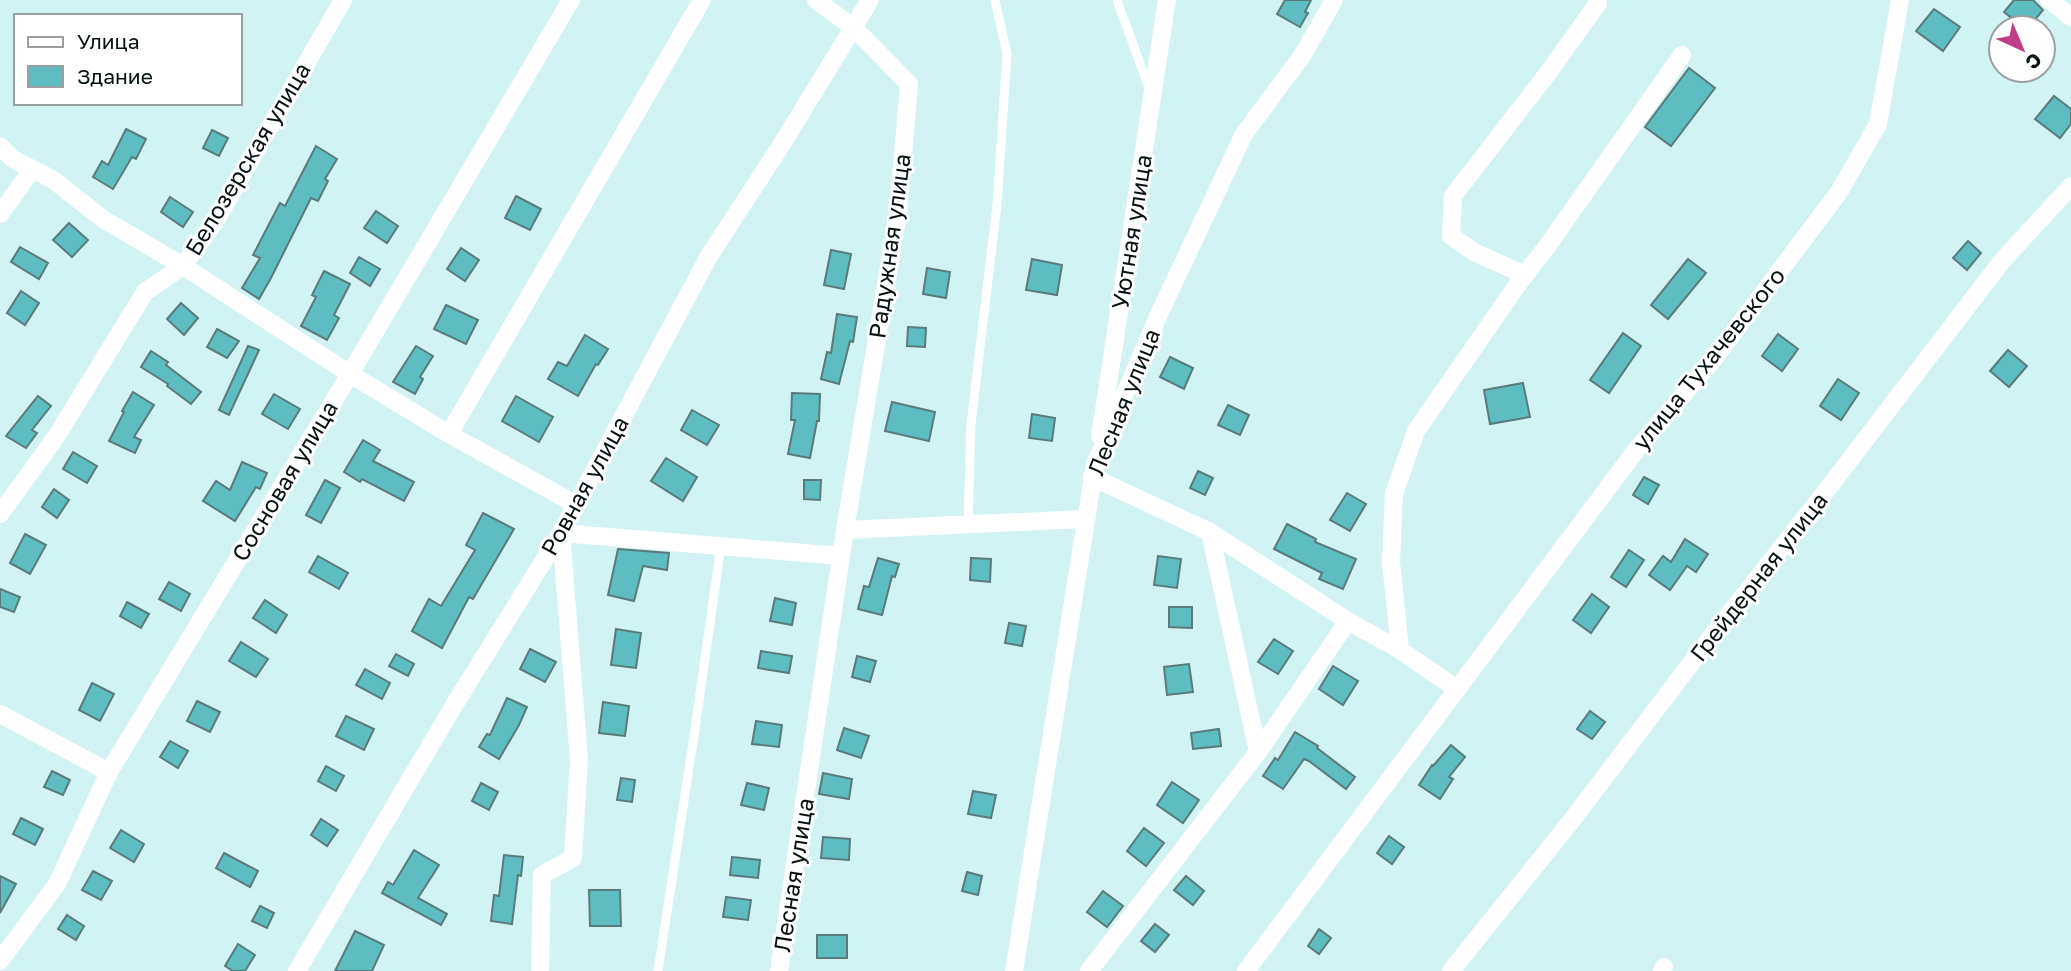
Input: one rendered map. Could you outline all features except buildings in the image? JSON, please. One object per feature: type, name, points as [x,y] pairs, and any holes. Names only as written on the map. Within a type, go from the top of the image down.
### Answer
[{"type":"street","name":"Белозерская улица","points":[[0,514],[56,437],[145,292],[183,266],[216,220],[343,0]]},
{"type":"street","name":"Сосновая улица","points":[[0,961],[57,884],[109,772],[350,374],[571,0]]},
{"type":"street","points":[[449,435],[702,0]]},
{"type":"street","name":"Радужная улица","points":[[816,0],[854,28],[909,84],[898,213],[845,530]]},
{"type":"street","name":"Ровная улица","points":[[297,971],[456,702],[561,533],[709,256],[782,144],[870,0]]},
{"type":"street","name":"Уютная улица","points":[[1094,470],[1167,0]]},
{"type":"street","name":"Лесная улица","points":[[1014,971],[1094,470],[1160,312],[1244,134],[1302,55],[1334,0]]},
{"type":"street","points":[[1525,275],[1474,252],[1451,236],[1452,196],[1548,73],[1598,3],[1597,0]]},
{"type":"street","name":"улица Тухачевского","points":[[1457,690],[1637,449],[1713,360],[1839,192],[1878,124],[1900,0]]},
{"type":"street","points":[[2052,1],[2071,17]]},
{"type":"street","points":[[1400,650],[1391,562],[1394,494],[1416,431],[1682,55]]},
{"type":"street","points":[[0,146],[13,159],[52,179],[103,219],[183,266],[350,374],[449,435],[577,505]]},
{"type":"street","points":[[0,214],[32,170]]},
{"type":"street","name":"Грейдерная улица","points":[[1451,971],[1573,820],[2002,261],[2071,186]]},
{"type":"street","points":[[1094,470],[1210,532],[1348,621],[1400,650],[1457,690],[1246,971]]},
{"type":"street","points":[[845,530],[1085,519]]},
{"type":"street","name":"Лесная улица","points":[[779,971],[845,530]]},
{"type":"street","points":[[1210,532],[1258,752]]},
{"type":"street","points":[[540,971],[542,875],[573,858],[579,760],[561,533],[841,556]]},
{"type":"street","points":[[1089,971],[1258,752],[1348,621]]},
{"type":"street","points":[[0,714],[109,772]]},
{"type":"lane","points":[[968,524],[971,424],[997,204],[1007,54],[995,0]]},
{"type":"lane","points":[[1117,0],[1153,99]]},
{"type":"lane","points":[[658,971],[721,545]]}]
